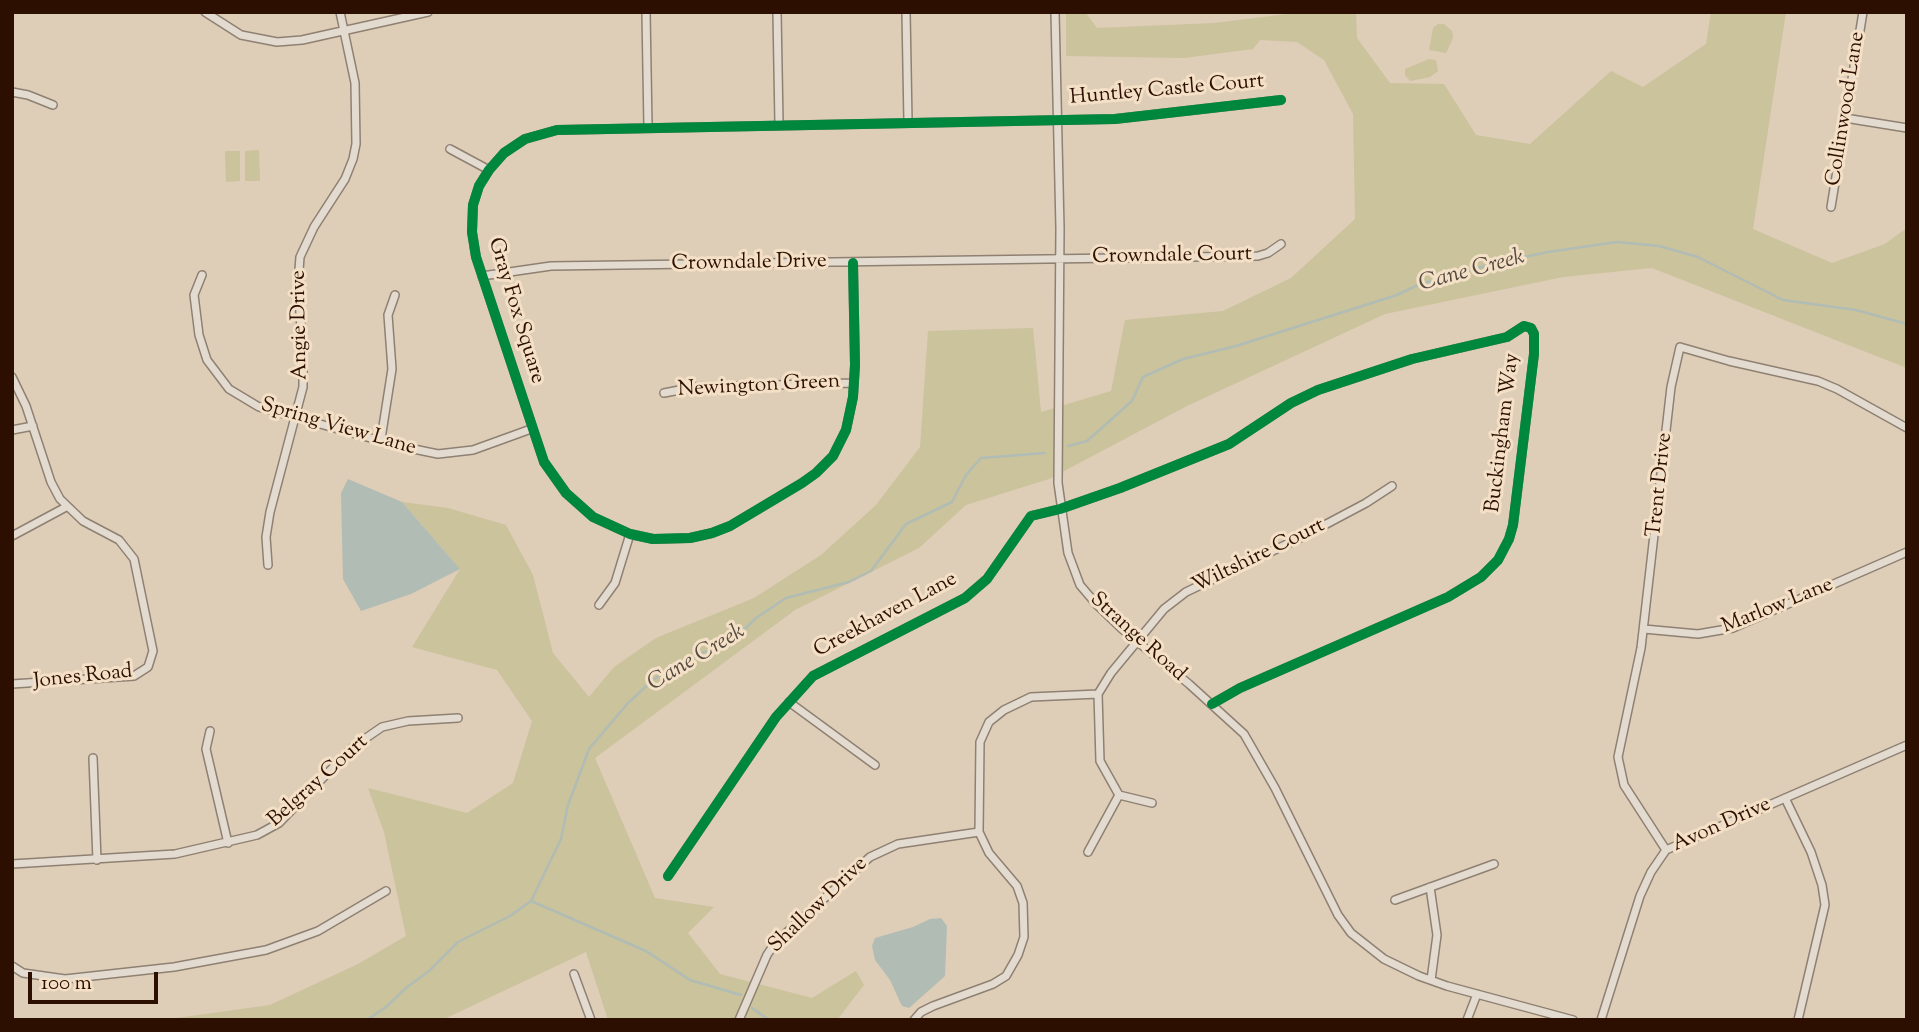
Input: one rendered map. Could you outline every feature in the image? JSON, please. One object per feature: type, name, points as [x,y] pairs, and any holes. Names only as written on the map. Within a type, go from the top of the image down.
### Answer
[{"type":"street","points":[[205,12],[242,35],[265,41],[302,40],[428,12]]},
{"type":"street","name":"Angie Drive","points":[[268,565],[266,537],[270,512],[296,418],[304,373],[298,283],[300,257],[314,227],[345,179],[356,144],[355,83],[340,12]]},
{"type":"street","points":[[646,12],[648,127]]},
{"type":"street","points":[[777,12],[779,124]]},
{"type":"street","points":[[906,12],[908,122]]},
{"type":"street","name":"Strange Road","points":[[1055,12],[1059,258],[1057,458],[1060,509],[1068,553],[1080,585],[1097,606],[1212,704],[1253,746],[1344,925],[1367,947],[1384,959],[1431,980],[1573,1020]]},
{"type":"street","name":"Collinwood Lane","points":[[1831,207],[1863,12]]},
{"type":"street","points":[[12,92],[53,105]]},
{"type":"street","name":"Huntley Castle Court","points":[[1056,121],[1115,119],[1281,100]]},
{"type":"street","points":[[1845,118],[1907,128]]},
{"type":"street","name":"Gray Fox Square","points":[[853,263],[854,383],[850,417],[840,444],[825,465],[802,483],[743,519],[712,533],[672,540],[630,534],[593,517],[566,493],[544,462],[474,250],[472,218],[476,192],[489,170],[508,149],[541,133],[583,128],[1056,121]]},
{"type":"street","points":[[450,149],[489,170]]},
{"type":"street","name":"Crowndale Court","points":[[1059,258],[1258,256],[1282,244]]},
{"type":"street","name":"Crowndale Drive","points":[[482,276],[551,267],[1059,258]]},
{"type":"street","name":"Spring View Lane","points":[[202,275],[194,295],[203,350],[213,370],[229,389],[249,402],[296,418],[424,452],[452,454],[473,450],[531,429]]},
{"type":"street","points":[[381,439],[389,398],[391,369],[388,315],[395,295]]},
{"type":"street","name":"Buckingham Way","points":[[1060,509],[1229,444],[1291,403],[1318,390],[1412,359],[1507,337],[1524,326],[1531,328],[1534,334],[1534,354],[1513,525],[1498,560],[1482,577],[1448,597],[1240,688],[1212,704]]},
{"type":"street","name":"Trent Drive","points":[[1666,850],[1628,793],[1619,767],[1619,744],[1644,629],[1671,387],[1680,346],[1818,382],[1837,389],[1907,428]]},
{"type":"street","name":"Jones Road","points":[[12,377],[33,426],[51,482],[66,507],[83,521],[120,540],[132,554],[153,651],[148,667],[134,676],[12,684]]},
{"type":"street","name":"Newington Green","points":[[664,393],[695,387],[854,383]]},
{"type":"street","points":[[12,430],[33,426]]},
{"type":"street","name":"Wiltshire Court","points":[[1098,694],[1111,673],[1164,608],[1186,592],[1302,537],[1366,503],[1392,485]]},
{"type":"street","points":[[12,536],[66,507]]},
{"type":"street","name":"Creekhaven Lane","points":[[668,876],[776,717],[813,676],[965,598],[987,579],[1008,553],[1031,516],[1060,509]]},
{"type":"street","points":[[599,604],[615,583],[630,534]]},
{"type":"street","name":"Marlow Lane","points":[[1644,629],[1698,634],[1733,628],[1907,552]]},
{"type":"street","points":[[914,1020],[933,1006],[993,984],[1006,976],[1024,937],[1023,904],[1017,886],[989,853],[979,832],[980,743],[995,715],[1031,697],[1098,694],[1100,761],[1119,795],[1152,803]]},
{"type":"street","points":[[789,702],[875,765]]},
{"type":"street","name":"Belgray Court","points":[[12,864],[175,854],[257,835],[279,823],[353,747],[382,727],[458,718]]},
{"type":"street","points":[[210,731],[206,749],[228,843]]},
{"type":"street","name":"Avon Drive","points":[[1601,1020],[1640,896],[1651,872],[1666,850],[1907,745]]},
{"type":"street","points":[[93,758],[97,860]]},
{"type":"street","points":[[1088,852],[1119,795]]},
{"type":"street","points":[[1785,798],[1811,852],[1822,885],[1825,905],[1798,1020]]},
{"type":"street","name":"Shallow Drive","points":[[739,1020],[767,954],[775,943],[870,857],[898,844],[979,832]]},
{"type":"street","points":[[1395,900],[1494,864]]},
{"type":"street","points":[[1430,887],[1437,935],[1431,980]]},
{"type":"street","points":[[12,965],[23,973],[65,979],[174,967],[266,950],[318,931],[386,891]]},
{"type":"street","points":[[574,974],[591,1020]]},
{"type":"street","points":[[1467,1020],[1477,994]]},
{"type":"shaded area","points":[[1066,12],[1085,12],[1097,28],[1214,23],[1304,12],[1356,12],[1357,38],[1390,83],[1444,84],[1476,135],[1530,144],[1611,71],[1643,87],[1706,44],[1711,12],[1786,12],[1753,229],[1832,263],[1885,244],[1904,230],[1907,231],[1907,368],[1652,268],[1563,277],[1385,314],[1187,406],[1049,479],[966,505],[919,548],[795,610],[595,758],[655,898],[714,907],[688,933],[720,974],[812,998],[856,971],[864,985],[837,1020],[608,1020],[586,952],[442,1020],[162,1020],[270,1005],[358,964],[406,936],[384,832],[368,788],[467,813],[513,783],[532,721],[497,670],[412,647],[460,569],[402,502],[448,508],[506,525],[533,575],[553,653],[589,697],[614,667],[656,638],[754,598],[821,555],[876,505],[920,447],[928,331],[1033,328],[1041,412],[1111,391],[1125,320],[1223,311],[1291,278],[1355,219],[1353,114],[1324,60],[1297,42],[1260,40],[1253,49],[1184,58],[1066,56]]},
{"type":"shaded area","points":[[1444,24],[1452,31],[1453,38],[1446,53],[1429,50],[1433,28]]},
{"type":"shaded area","points":[[1429,59],[1436,60],[1438,71],[1430,77],[1410,81],[1405,75],[1405,69]]},
{"type":"shaded area","points":[[259,150],[260,181],[245,181],[245,151]]},
{"type":"shaded area","points":[[225,151],[240,151],[240,181],[226,182]]},
{"type":"shaded area","points":[[348,479],[402,502],[460,569],[411,594],[361,611],[343,579],[341,493]]},
{"type":"shaded area","points":[[941,918],[947,926],[945,976],[909,1008],[902,1006],[890,980],[875,960],[872,946],[875,938],[930,919]]},
{"type":"waterway","name":"Cane Creek","points":[[1068,446],[1087,441],[1132,401],[1143,377],[1183,359],[1236,346],[1397,295],[1418,285],[1492,264],[1548,252],[1617,242],[1659,246],[1698,257],[1783,300],[1856,310],[1907,324]]},
{"type":"waterway","name":"Cane Creek","points":[[367,1020],[429,971],[458,942],[510,916],[531,901],[561,839],[568,805],[589,749],[628,703],[653,680],[672,667],[731,643],[756,618],[786,598],[849,582],[871,571],[906,524],[952,502],[966,475],[981,458],[1045,453]]},
{"type":"waterway","points":[[531,901],[646,951],[690,980],[741,995]]},
{"type":"waterway","points":[[752,1008],[769,1020]]},
{"type":"cycle path","points":[[853,263],[853,397],[846,430],[833,456],[802,483],[730,526],[690,538],[653,539],[630,534],[593,517],[566,493],[544,462],[476,257],[472,232],[473,205],[479,186],[504,153],[525,139],[557,130],[1115,119],[1281,100]]},
{"type":"cycle path","points":[[668,876],[776,717],[813,676],[965,598],[987,579],[1031,516],[1120,488],[1229,444],[1291,403],[1318,390],[1412,359],[1507,337],[1524,326],[1531,328],[1534,334],[1534,354],[1513,525],[1498,560],[1481,577],[1448,597],[1240,688],[1212,704]]}]
